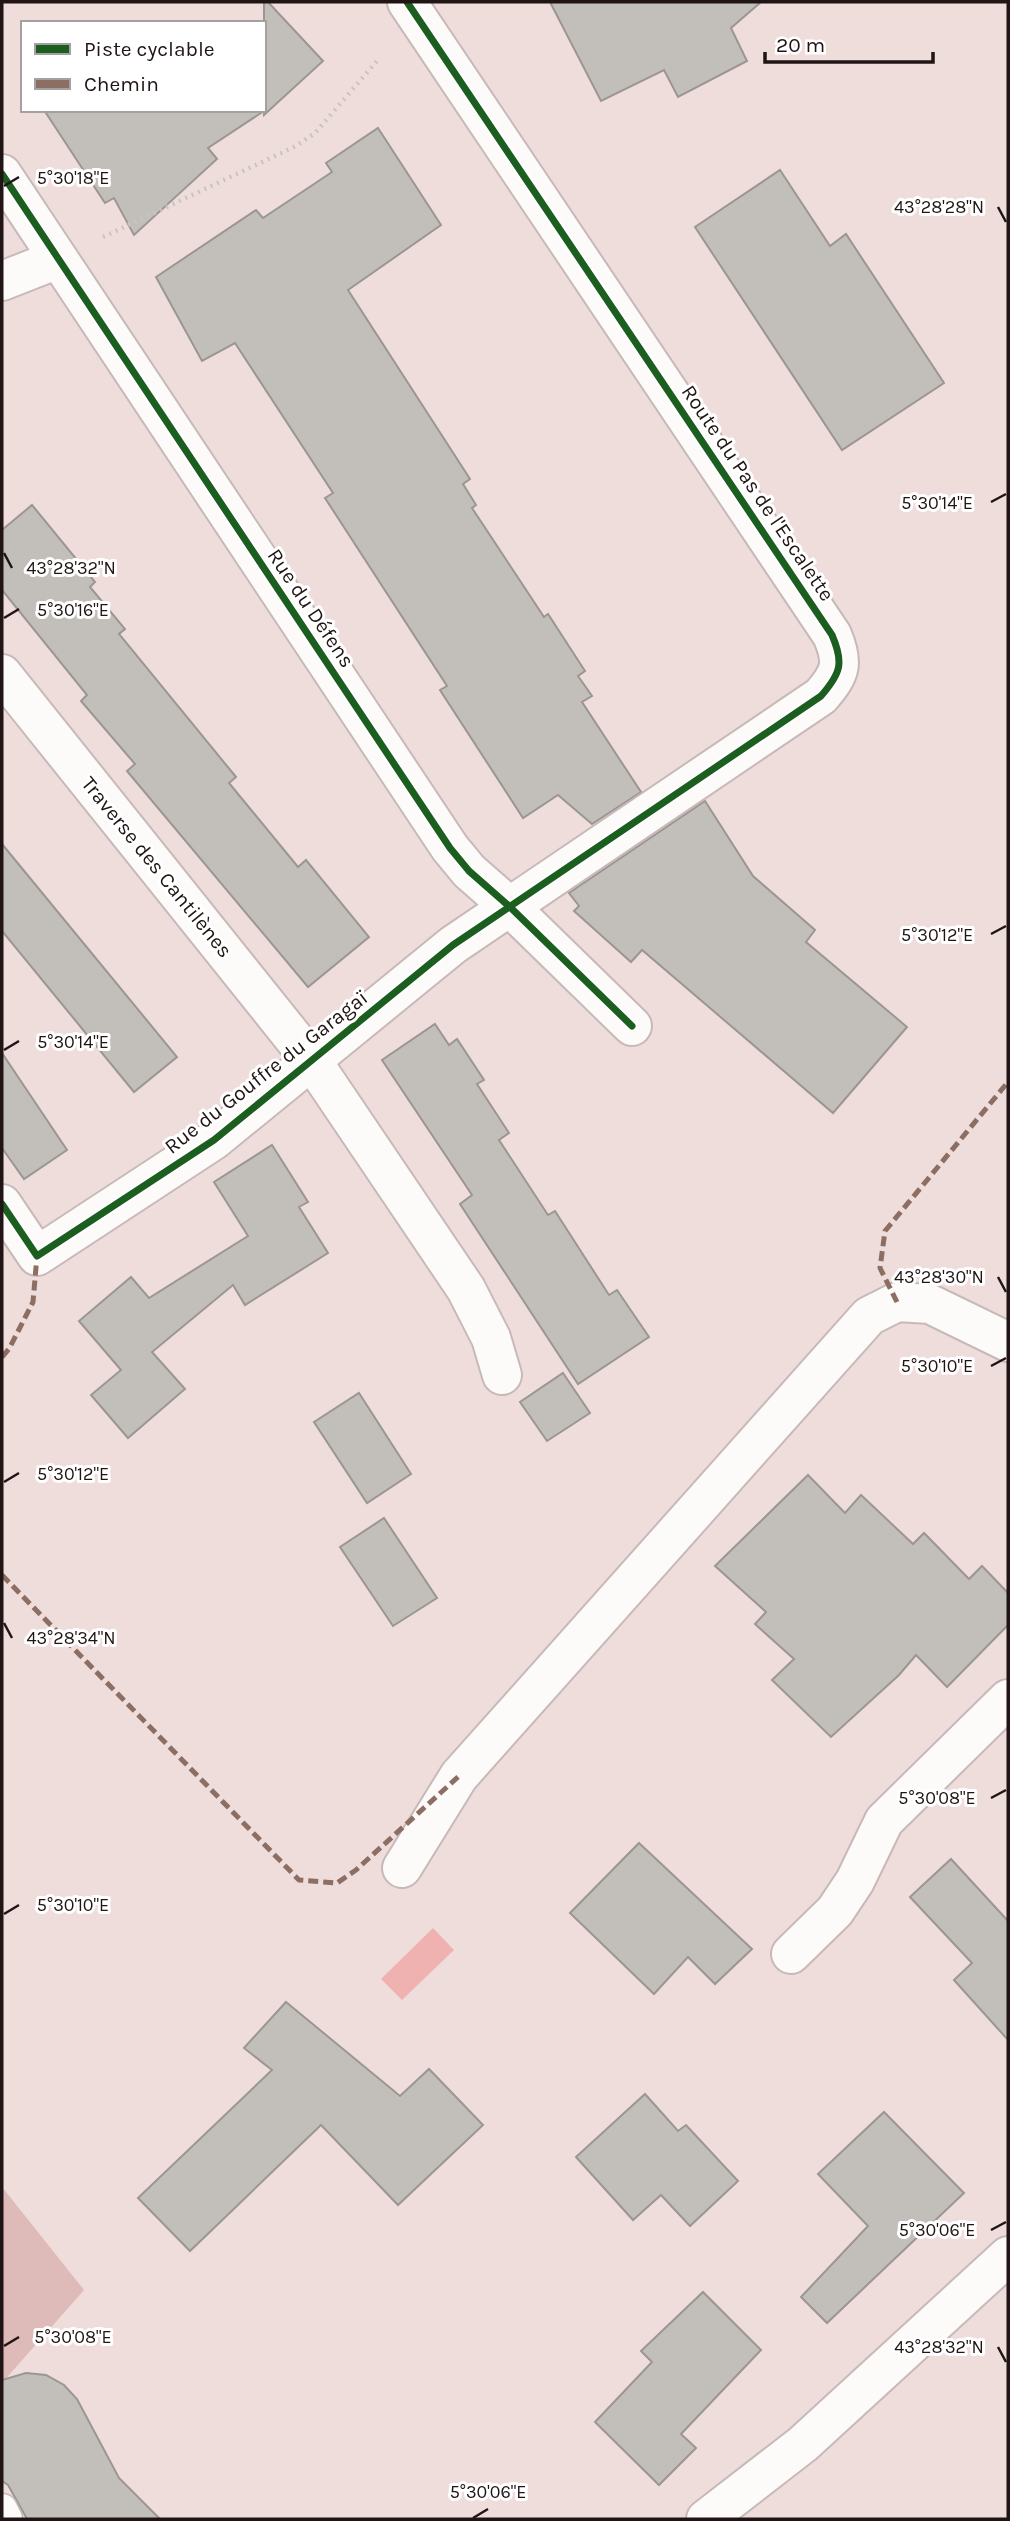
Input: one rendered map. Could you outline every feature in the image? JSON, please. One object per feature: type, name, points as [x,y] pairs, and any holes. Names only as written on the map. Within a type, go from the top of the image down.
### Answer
[{"type":"street","name":"Route du Pas de l'Escalette","points":[[407,2],[832,635],[839,652],[840,667],[833,682],[821,696],[510,907]]},
{"type":"street","name":"Rue du Défens","points":[[2,174],[450,848],[469,871],[510,907],[632,1026]]},
{"type":"street","points":[[2,281],[58,258]]},
{"type":"street","name":"Traverse des Cantilènes","points":[[2,674],[312,1061],[466,1289],[491,1338],[502,1376]]},
{"type":"street","name":"Rue du Gouffre du Garagaï","points":[[2,1204],[37,1256],[215,1140],[453,944],[510,907]]},
{"type":"street","points":[[402,1868],[459,1776],[869,1316],[897,1301],[930,1304],[1008,1342]]},
{"type":"street","points":[[791,1954],[835,1912],[855,1881],[884,1821],[1008,1699]]},
{"type":"street","points":[[706,2519],[803,2444],[1008,2256]]},
{"type":"lane","points":[[2,2509],[7,2519]]},
{"type":"path","points":[[58,258],[296,146],[315,133],[377,61]]},
{"type":"shaded area","points":[[433,1928],[454,1950],[402,2000],[381,1979]]},
{"type":"shaded area","points":[[2,2187],[84,2290],[2,2383]]},
{"type":"building","points":[[264,2],[268,2],[323,61],[264,115],[266,21]]},
{"type":"building","points":[[550,2],[761,2],[731,28],[747,61],[678,97],[664,70],[601,101]]},
{"type":"building","points":[[45,112],[262,112],[208,148],[217,159],[134,235],[114,198],[105,203]]},
{"type":"building","points":[[378,128],[441,225],[348,290],[470,479],[463,484],[476,505],[472,508],[544,617],[548,614],[585,671],[578,676],[592,696],[582,702],[641,792],[592,824],[558,795],[523,818],[440,690],[447,686],[325,498],[333,493],[235,343],[202,361],[156,277],[256,210],[263,218],[332,172],[326,163]]},
{"type":"building","points":[[780,170],[830,246],[846,234],[944,383],[842,450],[695,227]]},
{"type":"building","points":[[32,505],[95,582],[90,587],[125,629],[119,634],[236,777],[229,783],[298,867],[306,860],[369,937],[308,987],[127,771],[135,764],[81,701],[87,695],[2,590],[2,530]]},
{"type":"building","points":[[705,801],[753,876],[815,930],[806,942],[907,1027],[833,1113],[642,950],[631,962],[574,911],[579,906],[569,893]]},
{"type":"building","points":[[2,844],[177,1057],[134,1092],[2,931]]},
{"type":"building","points":[[435,1024],[449,1045],[457,1039],[484,1080],[477,1084],[509,1133],[499,1140],[548,1215],[555,1211],[609,1295],[617,1290],[649,1337],[578,1384],[460,1204],[472,1195],[382,1060]]},
{"type":"building","points":[[2,1053],[67,1150],[24,1179],[2,1148]]},
{"type":"building","points":[[272,1145],[308,1202],[299,1207],[328,1253],[245,1305],[233,1285],[152,1352],[185,1389],[128,1438],[91,1395],[121,1370],[79,1321],[131,1277],[149,1298],[248,1236],[214,1182]]},
{"type":"building","points":[[563,1373],[590,1413],[547,1441],[520,1402]]},
{"type":"building","points":[[359,1393],[411,1474],[367,1503],[314,1422]]},
{"type":"building","points":[[808,1475],[845,1513],[861,1495],[913,1544],[924,1533],[969,1579],[982,1566],[1008,1593],[1008,1625],[947,1687],[916,1655],[899,1675],[831,1737],[772,1680],[794,1659],[755,1624],[766,1612],[715,1566]]},
{"type":"building","points":[[384,1518],[437,1598],[393,1626],[340,1547]]},
{"type":"building","points":[[639,1843],[752,1949],[715,1984],[688,1957],[654,1994],[570,1913]]},
{"type":"building","points":[[951,1859],[1008,1921],[1008,2040],[954,1980],[972,1963],[910,1897]]},
{"type":"building","points":[[286,2002],[400,2096],[429,2069],[483,2125],[398,2205],[321,2125],[190,2251],[138,2198],[272,2070],[244,2048]]},
{"type":"building","points":[[645,2094],[678,2131],[686,2125],[738,2181],[690,2226],[661,2195],[633,2220],[576,2157]]},
{"type":"building","points":[[884,2112],[964,2193],[827,2323],[801,2297],[868,2226],[818,2174]]},
{"type":"building","points":[[703,2292],[761,2350],[681,2434],[696,2448],[659,2485],[595,2422],[652,2362],[641,2351]]},
{"type":"building","points":[[26,2373],[46,2375],[64,2385],[77,2399],[119,2478],[160,2519],[27,2519],[8,2485],[2,2481],[2,2380]]},
{"type":"marked path","points":[[897,1302],[880,1268],[885,1231],[1008,1082]]},
{"type":"marked path","points":[[2,1357],[9,1349],[33,1302],[37,1256]]},
{"type":"marked path","points":[[2,1575],[299,1880],[337,1883],[356,1870],[459,1776]]},
{"type":"cycle path","points":[[2,1204],[37,1256],[214,1140],[453,945],[821,696],[836,674],[839,661],[832,635],[407,2]]},
{"type":"cycle path","points":[[2,174],[450,848],[469,871],[510,907],[632,1026]]}]
